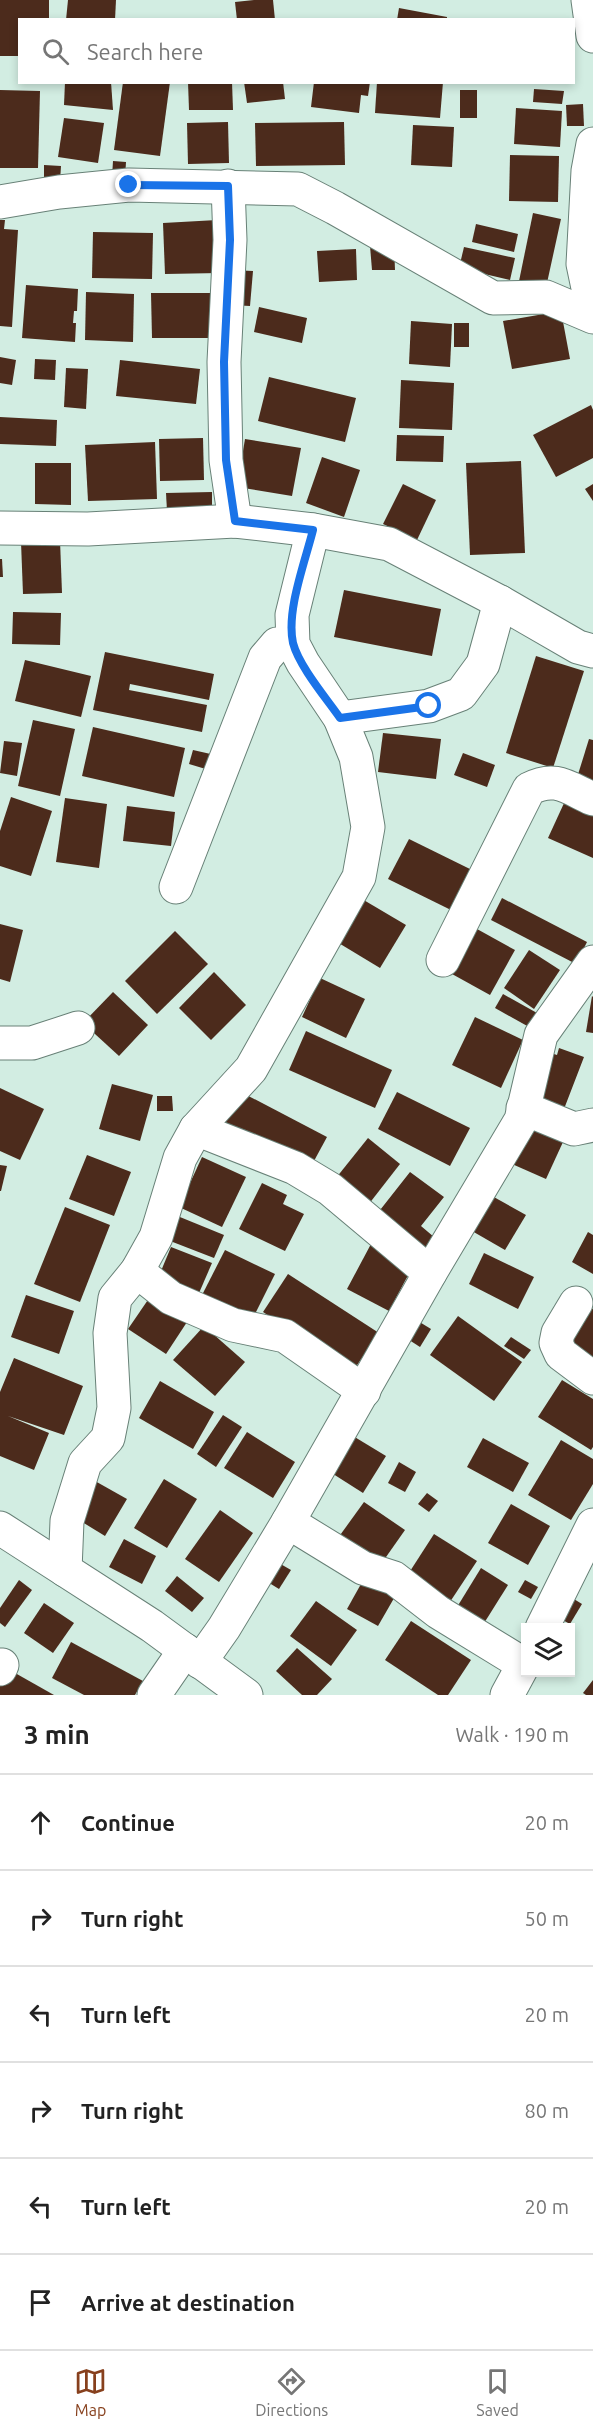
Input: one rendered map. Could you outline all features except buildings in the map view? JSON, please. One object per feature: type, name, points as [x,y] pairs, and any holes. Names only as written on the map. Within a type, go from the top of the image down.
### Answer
[{"type":"street","points":[[588,0],[593,36]]},
{"type":"street","points":[[0,202],[59,192],[129,185],[298,189],[493,298],[546,297],[593,314],[588,264],[588,171],[593,144]]},
{"type":"street","points":[[228,186],[230,240],[224,362],[225,449],[235,521]]},
{"type":"street","points":[[0,528],[88,529],[235,521],[313,530],[389,544],[500,602],[578,647],[593,651]]},
{"type":"street","points":[[65,1570],[67,1521],[85,1463],[108,1438],[114,1408],[110,1333],[115,1298],[137,1272],[156,1237],[180,1158],[195,1129],[251,1069],[300,986],[359,877],[368,827],[356,758],[340,718],[293,644],[292,615],[313,530]]},
{"type":"street","points":[[340,718],[429,706],[461,694],[483,664],[500,602]]},
{"type":"street","points":[[176,887],[265,658],[278,644],[293,644]]},
{"type":"street","points":[[443,960],[529,789],[541,783],[553,782],[593,799]]},
{"type":"street","points":[[154,1695],[192,1656],[224,1628],[288,1522],[430,1273],[521,1120],[541,1035],[593,962]]},
{"type":"street","points":[[0,1043],[32,1043],[78,1028]]},
{"type":"street","points":[[523,1108],[574,1129],[593,1125]]},
{"type":"street","points":[[195,1129],[295,1168],[330,1189],[430,1273]]},
{"type":"street","points":[[137,1272],[171,1298],[233,1325],[285,1336],[364,1391]]},
{"type":"street","points":[[576,1303],[558,1333],[556,1344],[561,1354],[593,1378]]},
{"type":"street","points":[[288,1522],[363,1568],[394,1578],[438,1612],[521,1660]]},
{"type":"street","points":[[544,1623],[593,1525]]},
{"type":"street","points":[[0,1528],[192,1656],[246,1695]]},
{"type":"street","points":[[507,1695],[521,1668]]},
{"type":"route","points":[[129,185],[228,186],[230,240],[224,362],[226,460],[235,521],[313,530],[292,615],[293,644],[303,663],[340,718],[429,706]]}]
